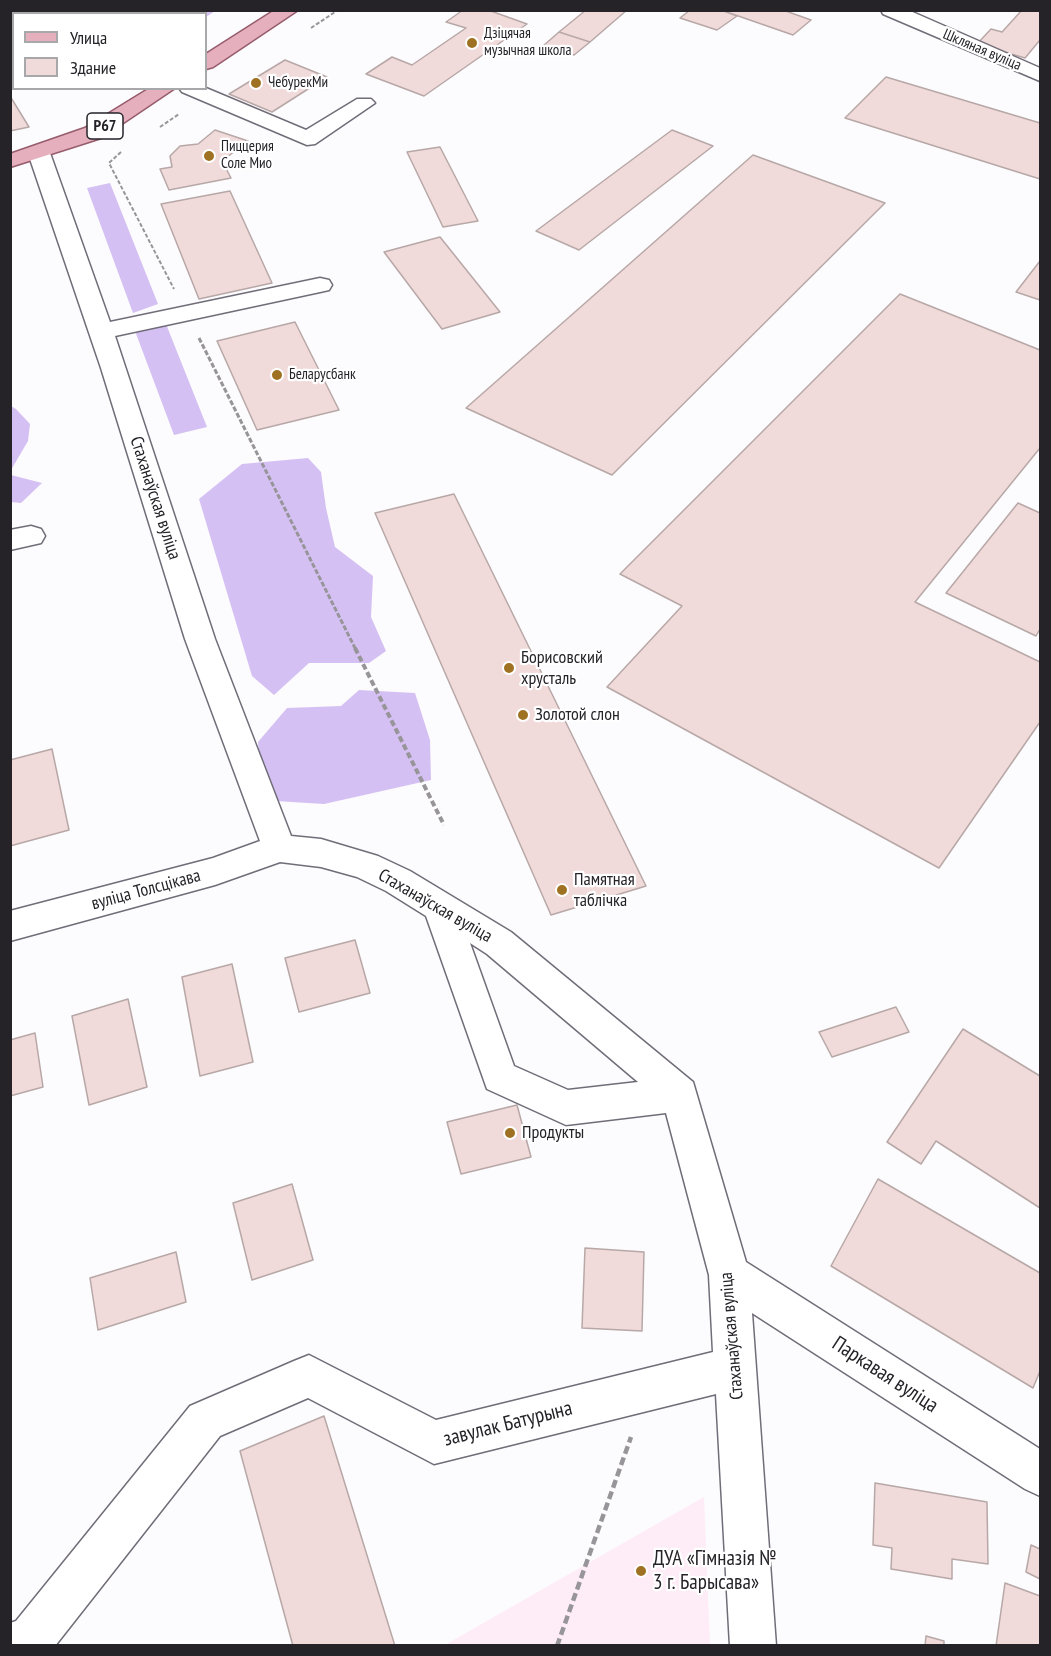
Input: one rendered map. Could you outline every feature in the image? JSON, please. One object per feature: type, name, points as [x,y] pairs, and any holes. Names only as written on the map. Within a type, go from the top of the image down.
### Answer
[{"type":"main road","points":[[207,62],[289,10]]},
{"type":"main road","name":"Р67","points":[[10,161],[93,133],[162,90]]},
{"type":"street","name":"Шкляная вуліца","points":[[890,10],[1041,75]]},
{"type":"street","points":[[198,92],[307,139],[364,103]]},
{"type":"street","name":"Стаханаўская вуліца","points":[[39,153],[101,332],[200,639],[279,848],[321,853],[366,867],[398,881],[499,943],[680,1094],[729,1275],[753,1646]]},
{"type":"street","points":[[101,332],[320,285]]},
{"type":"street","name":"вуліца Толсцікава","points":[[10,926],[215,871],[279,848]]},
{"type":"street","points":[[440,907],[500,1077],[566,1108],[680,1094]]},
{"type":"street","name":"Паркавая вуліца","points":[[729,1275],[1041,1474]]},
{"type":"street","name":"завулак Батурына","points":[[11,1646],[32,1638],[205,1421],[309,1376],[434,1442],[735,1368]]},
{"type":"path","points":[[310,29],[338,10]]},
{"type":"path","points":[[151,133],[198,92]]},
{"type":"path","points":[[123,151],[109,163],[444,825]]},
{"type":"path","points":[[557,1646],[649,1389]]},
{"type":"shaded area","points":[[92,10],[215,10],[207,16],[207,12],[89,12]]},
{"type":"shaded area","points":[[110,183],[158,304],[133,313],[87,188]]},
{"type":"shaded area","points":[[166,324],[207,427],[174,435],[135,331]]},
{"type":"shaded area","points":[[11,406],[30,424],[28,441],[11,470]]},
{"type":"shaded area","points":[[308,458],[321,472],[335,547],[373,576],[371,617],[386,651],[369,663],[309,663],[274,695],[252,676],[199,499],[242,464]]},
{"type":"shaded area","points":[[10,475],[42,483],[21,503],[11,502]]},
{"type":"shaded area","points":[[359,690],[415,693],[430,740],[431,780],[324,804],[276,801],[261,776],[258,742],[287,708],[341,706]]},
{"type":"shaded area","name":"ДУА «Гімназія № 3 г. Барысава»","points":[[704,1497],[710,1645],[445,1645]]},
{"type":"building","name":"Дзіцячая музычная школа","points":[[463,10],[488,10],[527,24],[424,96],[366,74],[392,57],[412,65],[466,28],[446,22]]},
{"type":"building","points":[[586,10],[627,10],[590,42],[559,32]]},
{"type":"building","points":[[690,10],[721,10],[737,16],[717,30],[680,18]]},
{"type":"building","points":[[721,10],[783,10],[811,20],[793,35]]},
{"type":"building","points":[[1022,10],[1040,10],[1040,40],[1025,58],[977,44],[991,29],[1002,32]]},
{"type":"building","points":[[559,32],[590,42],[574,55],[543,46]]},
{"type":"building","points":[[285,60],[327,77],[272,112],[229,94]]},
{"type":"building","points":[[886,77],[1040,123],[1040,179],[845,118]]},
{"type":"building","points":[[10,96],[29,127],[10,131]]},
{"type":"building","points":[[215,130],[248,141],[222,161],[231,178],[169,190],[160,169],[172,167],[170,156],[180,146],[198,144]]},
{"type":"building","points":[[672,130],[713,146],[579,250],[536,231]]},
{"type":"building","points":[[440,147],[478,221],[443,227],[407,152]]},
{"type":"building","points":[[753,155],[885,203],[612,475],[466,408]]},
{"type":"building","points":[[230,191],[272,283],[199,299],[161,204]]},
{"type":"building","points":[[440,237],[500,312],[442,329],[384,252]]},
{"type":"building","points":[[1040,261],[1040,300],[1016,292]]},
{"type":"building","points":[[900,294],[1040,350],[1040,448],[915,602],[1040,662],[1040,722],[939,868],[607,687],[682,606],[620,574]]},
{"type":"building","name":"Беларусбанк","points":[[295,322],[339,410],[257,430],[217,341]]},
{"type":"building","points":[[454,494],[646,886],[551,915],[375,513]]},
{"type":"building","points":[[1018,503],[1040,513],[1040,629],[1036,636],[946,593]]},
{"type":"building","points":[[52,749],[69,830],[10,846],[10,760]]},
{"type":"building","points":[[355,940],[370,993],[299,1012],[285,958]]},
{"type":"building","points":[[232,964],[253,1062],[200,1076],[182,977]]},
{"type":"building","points":[[128,999],[147,1087],[89,1105],[72,1016]]},
{"type":"building","points":[[896,1007],[909,1032],[832,1057],[819,1032]]},
{"type":"building","points":[[963,1029],[1040,1076],[1040,1208],[936,1141],[921,1164],[887,1142]]},
{"type":"building","points":[[35,1033],[43,1087],[10,1096],[10,1040]]},
{"type":"building","points":[[517,1105],[531,1157],[461,1174],[447,1122]]},
{"type":"building","points":[[878,1179],[1040,1273],[1040,1371],[1033,1388],[831,1266]]},
{"type":"building","points":[[292,1184],[313,1260],[252,1280],[233,1203]]},
{"type":"building","points":[[585,1248],[644,1252],[642,1331],[582,1328]]},
{"type":"building","points":[[176,1252],[186,1302],[98,1330],[90,1278]]},
{"type":"building","points":[[324,1416],[395,1646],[293,1646],[240,1451]]},
{"type":"building","points":[[875,1483],[987,1502],[988,1564],[952,1559],[952,1579],[891,1569],[892,1548],[873,1545]]},
{"type":"building","points":[[1031,1545],[1040,1549],[1040,1579],[1026,1572]]},
{"type":"building","points":[[1005,1583],[1040,1596],[1040,1646],[996,1646]]},
{"type":"building","points":[[926,1636],[944,1641],[944,1646],[925,1646]]},
{"type":"place","name":"Дзіцячая музычная школа","points":[[472,43]]},
{"type":"place","name":"ЧебурекМи","points":[[256,83]]},
{"type":"place","name":"Пиццерия Соле Мио","points":[[209,156]]},
{"type":"place","name":"Беларусбанк","points":[[277,375]]},
{"type":"place","name":"Борисовский хрусталь","points":[[509,668]]},
{"type":"place","name":"Золотой слон","points":[[523,715]]},
{"type":"place","name":"Памятная таблічка","points":[[562,890]]},
{"type":"place","name":"Продукты","points":[[510,1133]]},
{"type":"place","name":"ДУА «Гімназія № 3 г. Барысава»","points":[[641,1571]]}]
